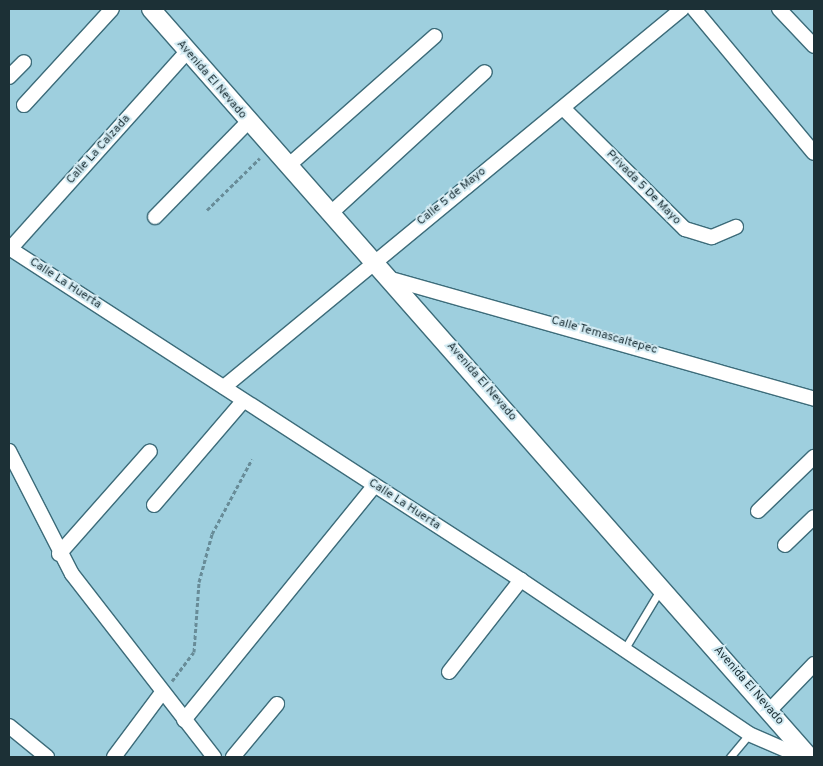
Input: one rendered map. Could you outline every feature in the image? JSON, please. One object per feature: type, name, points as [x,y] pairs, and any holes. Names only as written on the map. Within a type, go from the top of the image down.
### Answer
[{"type":"street","points":[[24,105],[112,9]]},
{"type":"street","name":"Avenida El Nevado","points":[[151,9],[248,122],[375,260],[809,757]]},
{"type":"street","name":"Calle 5 de Mayo","points":[[224,387],[375,260],[682,9]]},
{"type":"street","points":[[694,9],[814,153]]},
{"type":"street","points":[[779,9],[814,46]]},
{"type":"street","points":[[288,166],[435,36]]},
{"type":"street","name":"Calle La Calzada","points":[[10,248],[187,52]]},
{"type":"street","points":[[9,77],[24,62]]},
{"type":"street","points":[[332,212],[485,72]]},
{"type":"street","name":"Privada 5 De Mayo","points":[[563,108],[685,229],[712,237],[736,227]]},
{"type":"street","points":[[155,217],[248,122]]},
{"type":"street","name":"Calle La Huerta","points":[[10,248],[521,580],[749,734],[802,757]]},
{"type":"street","name":"Calle Temascaltepec","points":[[391,279],[814,399]]},
{"type":"street","points":[[154,505],[243,400]]},
{"type":"street","points":[[9,451],[59,554],[161,694],[214,757]]},
{"type":"street","points":[[59,554],[150,451]]},
{"type":"street","points":[[758,511],[814,457]]},
{"type":"street","points":[[184,720],[374,486]]},
{"type":"street","points":[[785,545],[814,517]]},
{"type":"street","points":[[449,672],[521,580]]},
{"type":"street","points":[[769,711],[814,664]]},
{"type":"street","points":[[114,757],[161,694]]},
{"type":"street","points":[[233,757],[277,704]]},
{"type":"street","points":[[9,726],[47,757]]},
{"type":"lane","points":[[624,650],[662,588]]},
{"type":"lane","points":[[730,757],[749,734]]},
{"type":"path","points":[[208,210],[271,147]]},
{"type":"path","points":[[161,694],[194,652],[204,558],[221,512],[252,460]]}]
